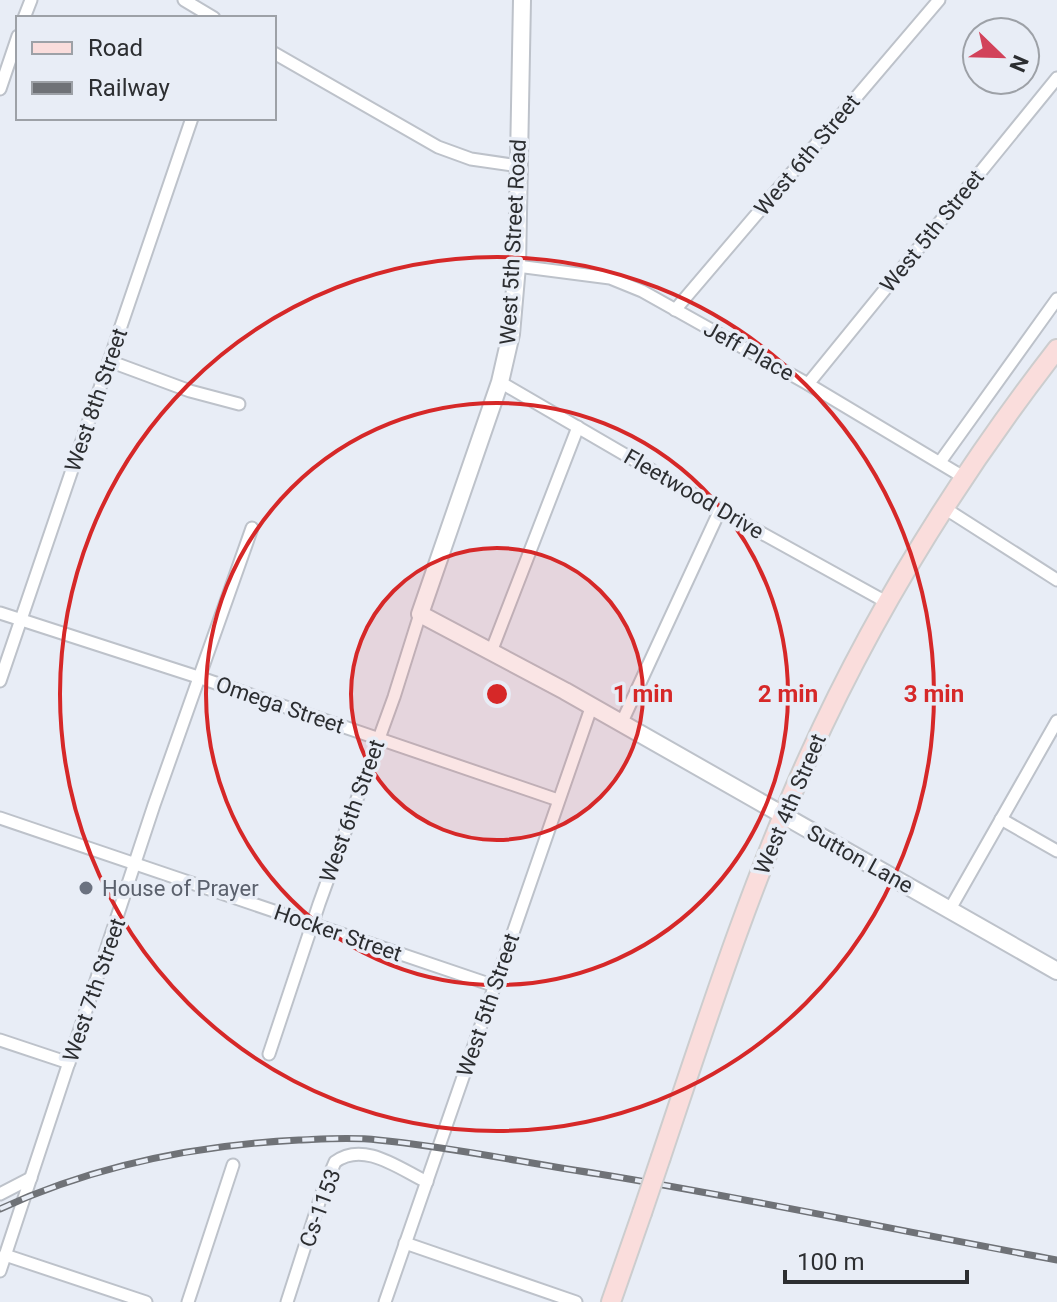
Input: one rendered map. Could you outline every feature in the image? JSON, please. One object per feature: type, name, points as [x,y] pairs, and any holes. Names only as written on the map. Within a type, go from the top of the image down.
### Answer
[{"type":"main road","name":"West 4th Street","points":[[611,1302],[728,960],[783,815],[835,700],[888,603],[965,478],[1057,349]]},
{"type":"street","points":[[184,0],[211,16]]},
{"type":"street","name":"West 5th Street Road","points":[[420,614],[500,382],[511,334],[517,266],[522,0]]},
{"type":"street","name":"West 6th Street","points":[[675,310],[939,0]]},
{"type":"street","points":[[0,89],[16,42]]},
{"type":"street","points":[[276,54],[438,147],[471,159],[519,166]]},
{"type":"street","name":"West 5th Street","points":[[808,384],[1057,78]]},
{"type":"street","name":"West 8th Street","points":[[0,681],[191,120]]},
{"type":"street","name":"Jeff Place","points":[[517,266],[610,278],[642,291],[808,384],[965,478]]},
{"type":"street","points":[[940,462],[1057,299]]},
{"type":"street","points":[[109,361],[190,391],[239,404]]},
{"type":"street","name":"Fleetwood Drive","points":[[500,382],[888,603]]},
{"type":"street","points":[[491,652],[578,427]]},
{"type":"street","points":[[946,509],[1057,580]]},
{"type":"street","points":[[621,724],[720,510]]},
{"type":"street","name":"West 7th Street","points":[[0,1271],[154,805],[252,528]]},
{"type":"street","name":"Omega Street","points":[[0,613],[558,800]]},
{"type":"street","points":[[420,614],[591,708]]},
{"type":"street","name":"West 6th Street","points":[[269,1054],[420,614]]},
{"type":"street","name":"West 5th Street","points":[[385,1302],[591,708]]},
{"type":"street","name":"Sutton Lane","points":[[591,708],[1057,971]]},
{"type":"street","points":[[950,909],[1057,721]]},
{"type":"street","name":"Hocker Street","points":[[0,818],[495,986]]},
{"type":"street","points":[[1001,819],[1057,851]]},
{"type":"street","points":[[0,1040],[69,1063]]},
{"type":"street","name":"Cs-1153","points":[[287,1302],[335,1162],[352,1155],[372,1156],[427,1182]]},
{"type":"street","points":[[188,1302],[233,1165]]},
{"type":"street","points":[[0,1194],[31,1178]]},
{"type":"street","points":[[405,1243],[576,1302]]},
{"type":"street","points":[[5,1255],[146,1302]]},
{"type":"railway","points":[[0,1209],[72,1181],[146,1160],[261,1143],[358,1139],[433,1147],[656,1184],[1057,1260]]},
{"type":"place","name":"House of Prayer","points":[[86,888]]}]
